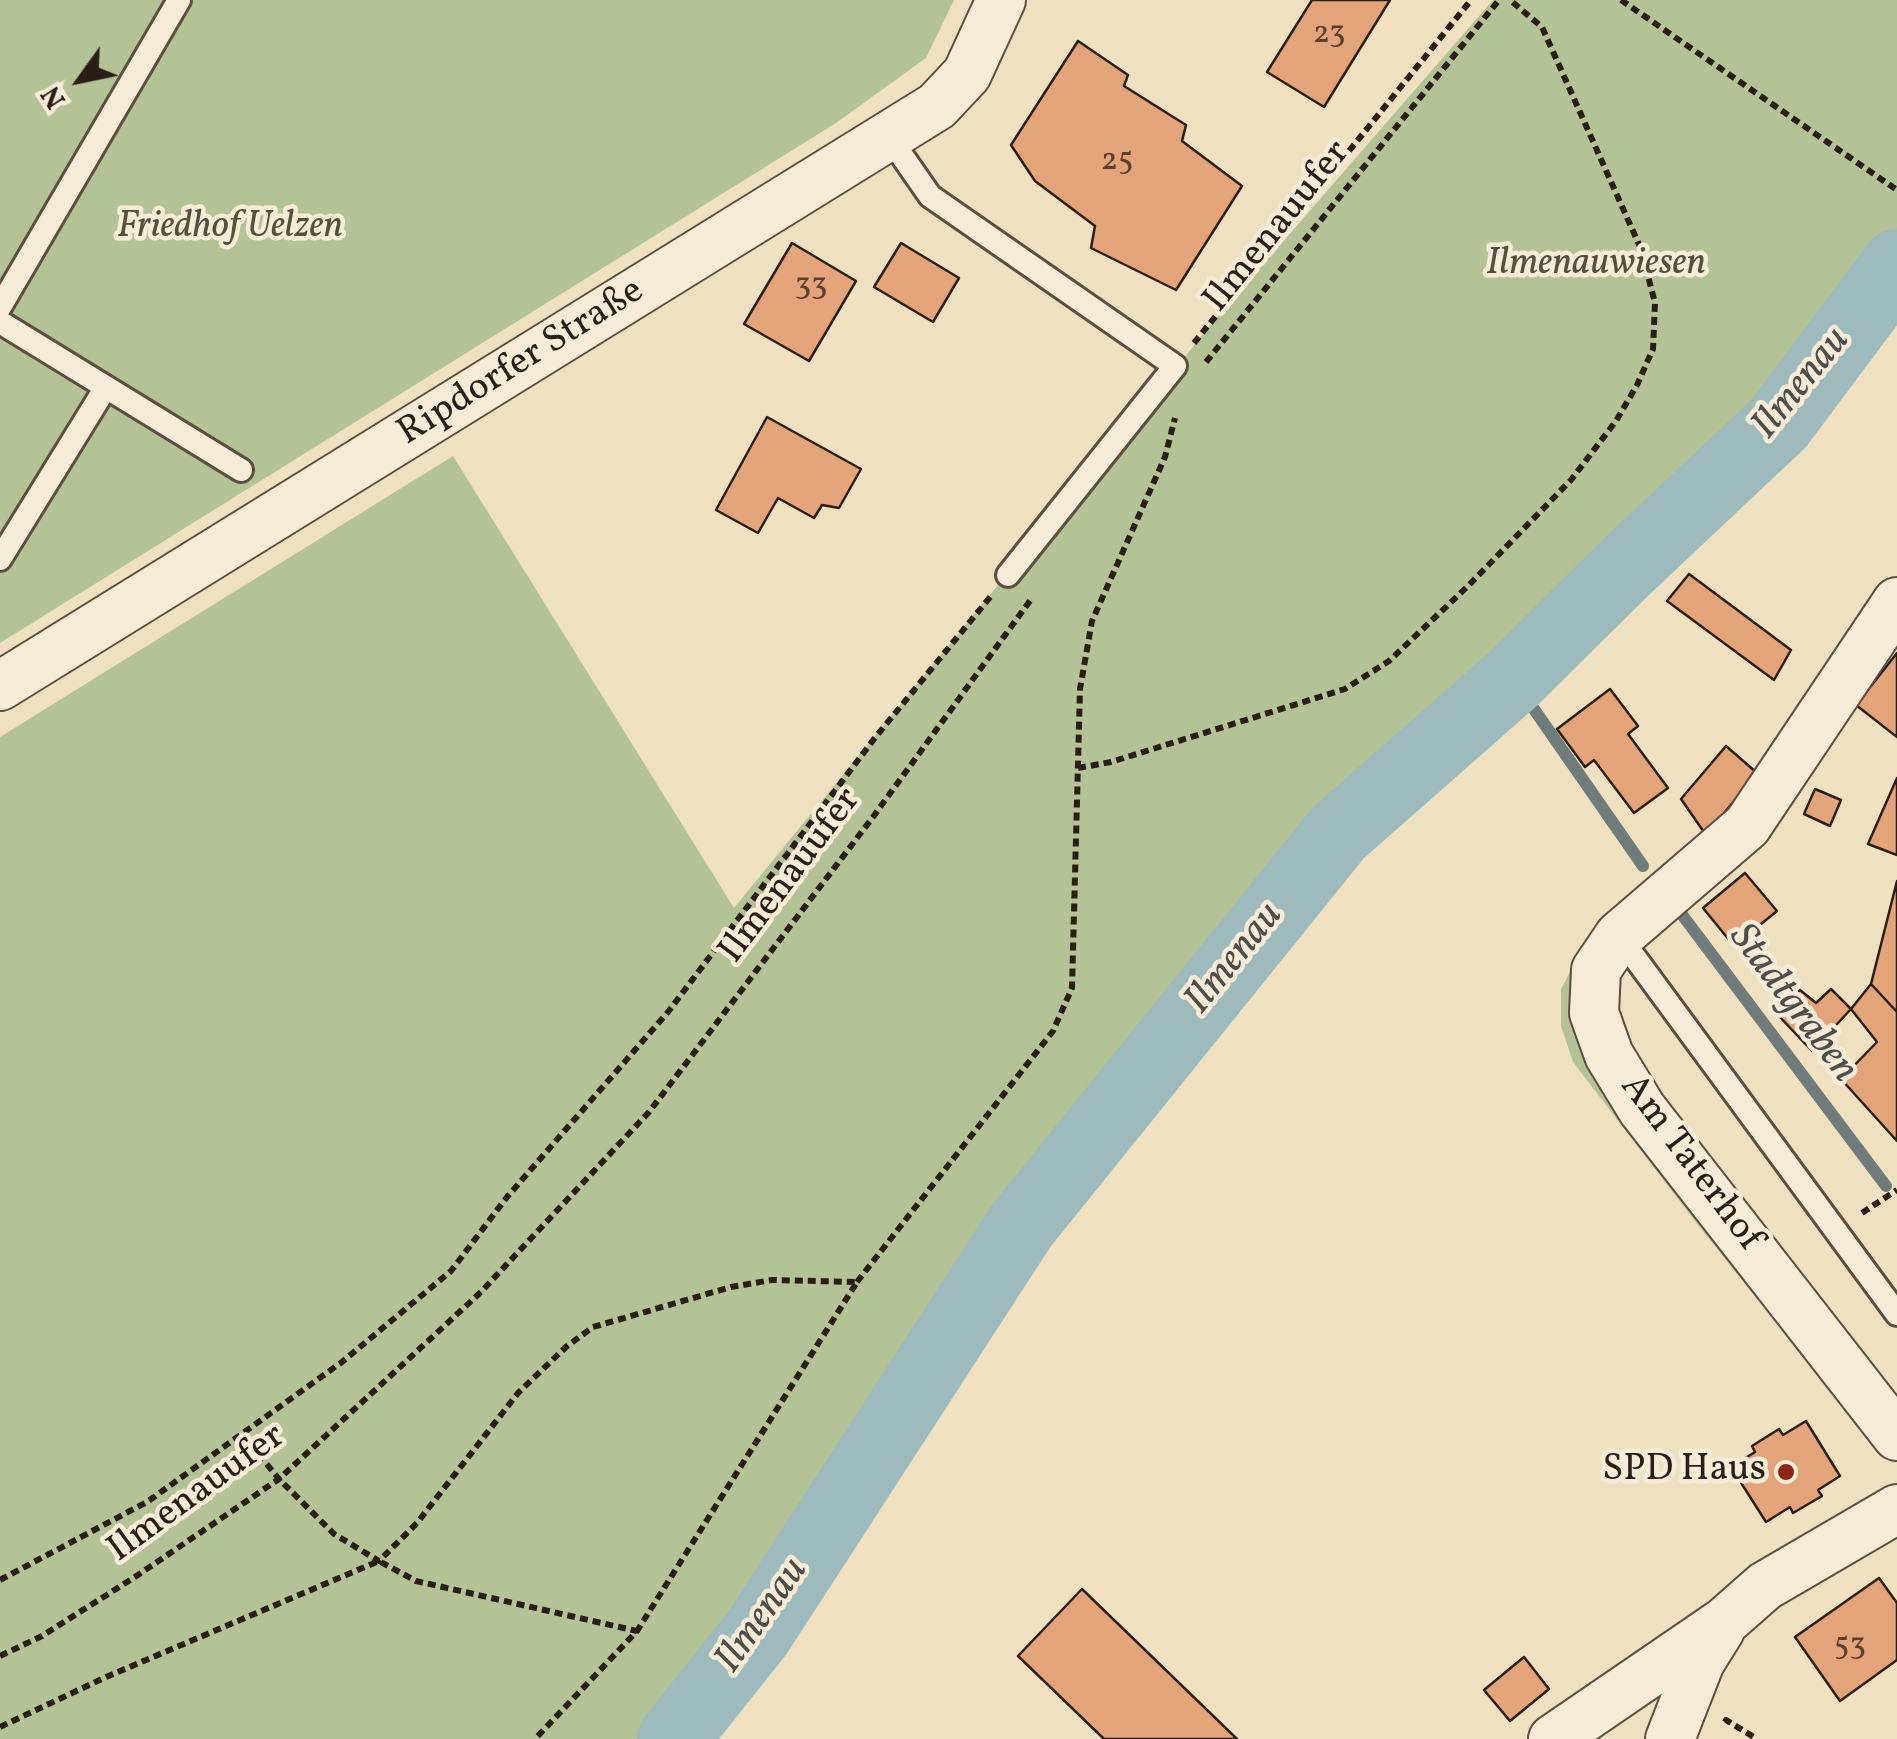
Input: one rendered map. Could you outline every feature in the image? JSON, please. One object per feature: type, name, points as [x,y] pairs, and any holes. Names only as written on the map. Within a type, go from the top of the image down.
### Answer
[{"type":"street","name":"Ripdorfer Straße","points":[[0,686],[937,106],[968,74],[1001,0]]},
{"type":"street","name":"Am Taterhof","points":[[1897,602],[1746,826],[1619,936],[1596,970],[1594,1013],[1609,1055],[1642,1109],[1897,1436]]},
{"type":"street","points":[[1553,1739],[1724,1622],[1765,1586],[1897,1509]]},
{"type":"street","points":[[1670,1739],[1700,1662],[1724,1622]]},
{"type":"lane","points":[[0,307],[180,0]]},
{"type":"lane","points":[[889,137],[930,196],[1175,366],[1008,575]]},
{"type":"lane","points":[[0,322],[240,470]]},
{"type":"lane","points":[[0,560],[106,387]]},
{"type":"lane","points":[[1619,936],[1897,1314]]},
{"type":"path","points":[[535,1739],[637,1631],[857,1282],[1053,1031],[1072,988],[1080,689],[1092,621],[1164,457],[1181,392],[1175,366],[1470,0]]},
{"type":"path","name":"Ilmenauufer","points":[[1206,362],[1499,0]]},
{"type":"path","points":[[1078,768],[1112,762],[1345,689],[1389,662],[1571,480],[1616,421],[1637,385],[1653,349],[1655,304],[1641,249],[1542,27],[1510,0]]},
{"type":"path","points":[[1620,0],[1897,190]]},
{"type":"path","points":[[0,1580],[147,1502],[342,1362],[452,1271],[507,1196],[668,1012],[874,739],[1008,575]]},
{"type":"path","name":"Ilmenauufer","points":[[0,1656],[42,1636],[122,1586],[279,1479],[481,1292],[649,1112],[873,817],[1033,597]]},
{"type":"path","points":[[1836,1231],[1897,1190]]},
{"type":"path","points":[[0,1727],[106,1677],[379,1561],[417,1524],[518,1393],[593,1327],[731,1287],[772,1280],[857,1282]]},
{"type":"path","points":[[242,1434],[279,1479],[334,1534],[416,1580],[637,1631]]},
{"type":"path","points":[[1721,1730],[1726,1720],[1757,1739]]},
{"type":"green space","name":"Friedhof Uelzen","points":[[0,0],[954,0],[926,58],[836,123],[0,643]]},
{"type":"green space","name":"Ilmenauwiesen","points":[[1493,0],[1897,0],[1897,297],[1768,456],[1624,568],[1513,679],[1334,839],[1021,1226],[758,1632],[673,1739],[0,1739],[0,737],[453,456],[734,908],[1214,321]]},
{"type":"green space","points":[[1601,946],[1590,970],[1768,1303],[1758,1300],[1573,1062],[1561,1026],[1561,989],[1570,972]]},
{"type":"building","points":[[1312,0],[1390,0],[1324,107],[1267,72]]},
{"type":"building","points":[[1078,41],[1128,75],[1124,86],[1186,125],[1182,141],[1242,186],[1176,290],[1091,248],[1095,226],[1035,181],[1011,145]]},
{"type":"building","points":[[792,243],[856,281],[809,361],[744,324]]},
{"type":"building","points":[[901,243],[959,278],[933,322],[874,287]]},
{"type":"building","points":[[767,417],[861,469],[839,508],[822,505],[814,518],[778,498],[758,533],[716,510]]},
{"type":"building","points":[[1689,574],[1791,650],[1774,680],[1667,601]]},
{"type":"building","points":[[1897,653],[1897,737],[1856,705]]},
{"type":"building","points":[[1610,689],[1638,726],[1628,734],[1668,788],[1634,813],[1594,760],[1585,767],[1557,729]]},
{"type":"building","points":[[1726,746],[1757,773],[1706,835],[1681,799]]},
{"type":"building","points":[[1897,778],[1897,855],[1868,844]]},
{"type":"building","points":[[1815,789],[1841,800],[1830,826],[1804,814]]},
{"type":"building","points":[[1745,873],[1777,911],[1734,946],[1703,908]]},
{"type":"building","points":[[1897,881],[1897,1012],[1871,984]]},
{"type":"building","points":[[1871,984],[1897,1012],[1897,1141],[1841,1079],[1877,1042],[1851,1009]]},
{"type":"building","points":[[1831,989],[1851,1009],[1812,1051],[1777,1014],[1800,990],[1816,1003]]},
{"type":"building","name":"SPD Haus","points":[[1806,1421],[1840,1476],[1818,1490],[1822,1496],[1793,1513],[1790,1507],[1766,1522],[1731,1467],[1755,1452],[1752,1446],[1779,1429],[1783,1435]]},
{"type":"building","points":[[1879,1578],[1897,1603],[1897,1660],[1840,1701],[1795,1637]]},
{"type":"building","points":[[1082,1589],[1237,1739],[1104,1739],[1018,1656]]},
{"type":"building","points":[[1524,1657],[1549,1689],[1510,1721],[1484,1690]]},
{"type":"waterway","name":"Ilmenau","points":[[673,1739],[758,1632],[1021,1226],[1338,833],[1513,679],[1779,423],[1897,265]]},
{"type":"waterway","name":"Stadtgraben","points":[[1513,679],[1643,866]]},
{"type":"waterway","name":"Stadtgraben","points":[[1680,912],[1886,1186]]},
{"type":"place","name":"SPD Haus","points":[[1786,1472]]}]
